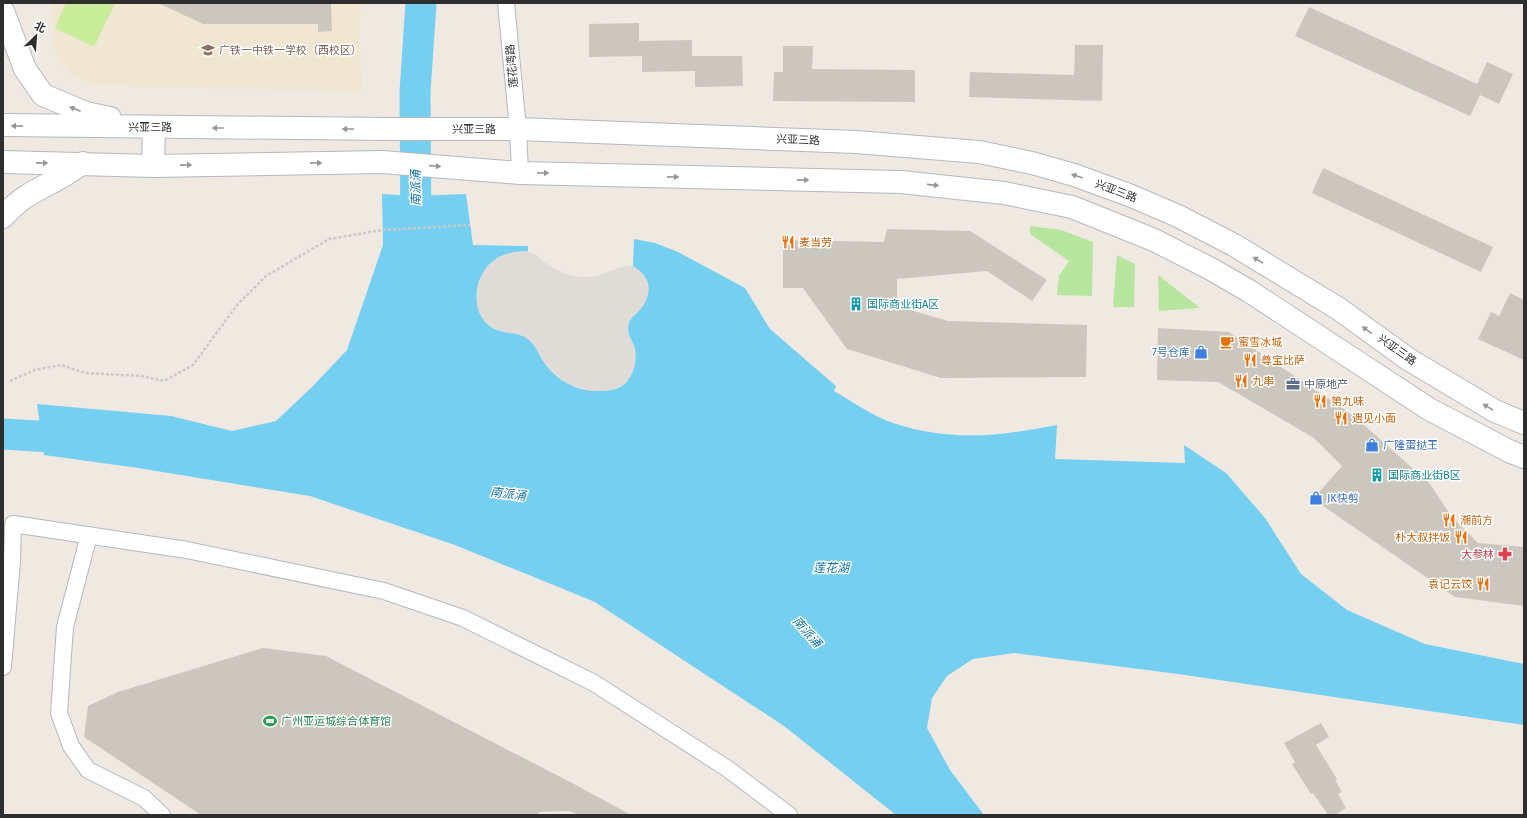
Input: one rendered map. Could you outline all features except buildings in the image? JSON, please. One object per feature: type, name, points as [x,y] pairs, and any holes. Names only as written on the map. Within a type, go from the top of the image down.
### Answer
[{"type":"street","name":"莲花湾路","points":[[506,3],[518,129],[520,173]]},
{"type":"street","points":[[3,12],[24,69],[43,95],[86,113],[154,127],[153,166]]},
{"type":"street","name":"兴亚三路","points":[[3,125],[518,129],[856,142],[971,151],[1032,163],[1074,175],[1129,195],[1178,216],[1234,245],[1339,309],[1408,359],[1494,411],[1524,423]]},
{"type":"street","points":[[3,162],[153,166],[382,162],[462,167],[520,173],[901,182],[1004,193],[1072,207],[1154,240],[1211,269],[1249,291],[1429,409],[1509,451],[1524,457]]},
{"type":"street","points":[[3,217],[13,205],[38,188],[83,164]]},
{"type":"street","points":[[3,667],[12,561],[13,524],[187,550],[384,590],[462,618],[594,683],[728,769],[789,815]]},
{"type":"street","points":[[89,535],[64,627],[59,713],[71,746],[88,770],[144,798],[162,815]]},
{"type":"path","points":[[10,381],[35,370],[60,365],[85,373],[142,376],[164,381],[193,365],[237,305],[266,276],[329,239],[382,230],[470,225]]},
{"type":"shaded area","name":"广铁一中铁一学校（西校区）","points":[[53,3],[362,3],[359,26],[362,91],[95,86],[74,77],[59,61],[52,39]]},
{"type":"shaded area","points":[[528,251],[535,254],[545,263],[566,274],[581,277],[594,277],[624,266],[633,266],[642,271],[647,278],[649,288],[648,296],[642,308],[634,315],[630,322],[628,329],[636,357],[630,378],[621,387],[605,391],[593,391],[568,384],[552,372],[530,341],[520,334],[501,332],[483,320],[477,306],[476,299],[480,279],[493,260],[507,253]]},
{"type":"green space","points":[[66,3],[115,3],[94,47],[55,28]]},
{"type":"green space","points":[[1030,226],[1061,230],[1093,242],[1092,296],[1057,295],[1059,276],[1069,261],[1030,234]]},
{"type":"green space","points":[[1117,255],[1135,264],[1134,307],[1113,307]]},
{"type":"green space","points":[[1158,275],[1200,308],[1159,311]]},
{"type":"water","name":"莲花湖","points":[[382,194],[415,196],[466,194],[473,245],[528,246],[528,251],[503,255],[488,266],[480,279],[477,288],[477,306],[480,314],[491,327],[500,331],[523,336],[533,344],[548,368],[554,374],[573,386],[587,390],[608,391],[621,387],[626,383],[632,373],[636,355],[628,329],[630,321],[643,306],[649,289],[643,274],[633,266],[634,239],[655,243],[678,252],[745,288],[770,329],[836,386],[834,391],[871,413],[893,423],[914,429],[955,435],[995,434],[1057,425],[1055,459],[1185,463],[1184,445],[1226,473],[1265,518],[1301,574],[1347,610],[1425,644],[1524,664],[1524,725],[1178,674],[1014,653],[973,659],[947,676],[932,698],[927,728],[950,770],[984,815],[896,815],[784,726],[595,602],[455,545],[310,496],[138,468],[44,455],[37,404],[171,416],[232,431],[276,421],[312,387],[347,350],[383,245]]},
{"type":"waterway","name":"南派涌","points":[[416,238],[415,92],[421,3]]},
{"type":"waterway","points":[[3,434],[84,439]]},
{"type":"place","name":"广铁一中铁一学校（西校区）","points":[[208,50]]},
{"type":"place","name":"麦当劳","points":[[788,242]]},
{"type":"place","name":"国际商业街A区","points":[[856,304]]},
{"type":"place","name":"蜜雪冰城","points":[[1227,342]]},
{"type":"place","name":"7号仓库","points":[[1201,352]]},
{"type":"place","name":"尊宝比萨","points":[[1250,360]]},
{"type":"place","name":"九串","points":[[1241,381]]},
{"type":"place","name":"中原地产","points":[[1293,384]]},
{"type":"place","name":"第九味","points":[[1320,401]]},
{"type":"place","name":"遇见小面","points":[[1341,418]]},
{"type":"place","name":"广隆蛋挞王","points":[[1372,445]]},
{"type":"place","name":"国际商业街B区","points":[[1377,475]]},
{"type":"place","name":"JK快剪","points":[[1316,498]]},
{"type":"place","name":"潮前方","points":[[1449,520]]},
{"type":"place","name":"朴大叔拌饭","points":[[1461,537]]},
{"type":"place","name":"大参林","points":[[1505,554]]},
{"type":"place","name":"袁记云饺","points":[[1483,584]]},
{"type":"place","name":"广州亚运城综合体育馆","points":[[270,721]]}]
